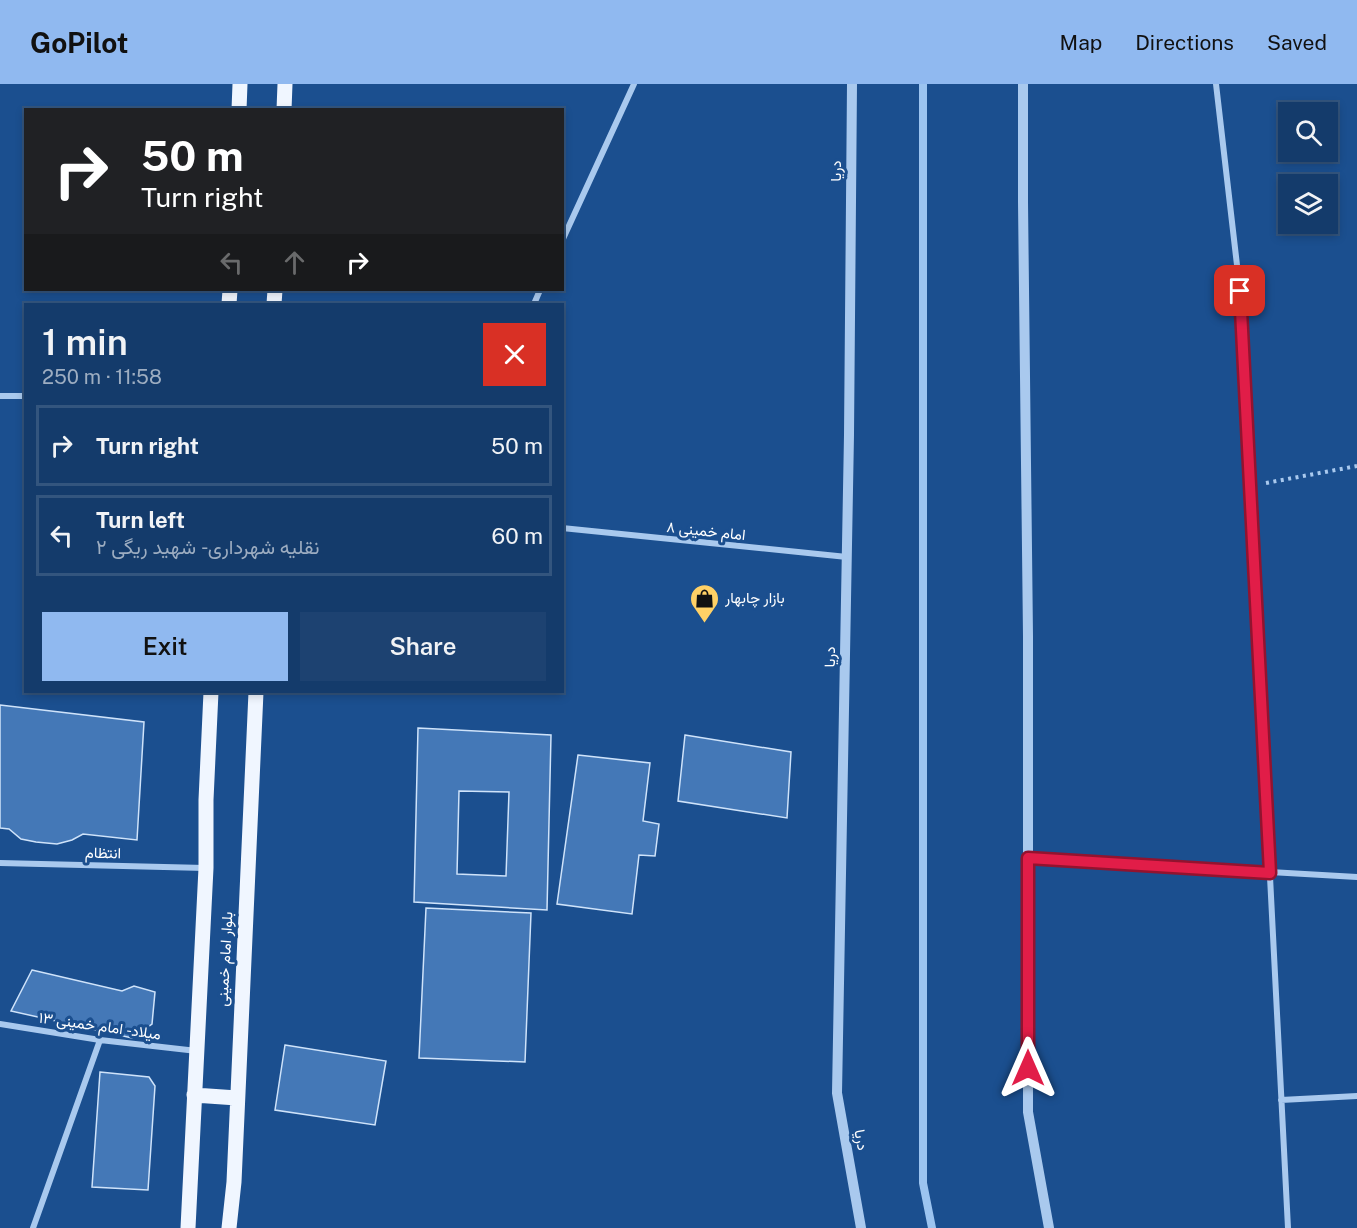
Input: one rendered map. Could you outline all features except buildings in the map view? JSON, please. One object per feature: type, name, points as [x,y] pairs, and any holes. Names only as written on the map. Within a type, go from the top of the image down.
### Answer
[{"type":"main road","points":[[239,108],[240,84]]},
{"type":"main road","points":[[284,108],[285,84]]},
{"type":"main road","name":"بلوار امام خمینی","points":[[188,1228],[206,868],[206,800],[211,693]]},
{"type":"main road","name":"بلوار امام خمینی","points":[[229,1228],[234,1182],[256,693]]},
{"type":"main road","points":[[194,1095],[237,1098]]},
{"type":"street","points":[[564,237],[634,84]]},
{"type":"street","name":"دریا","points":[[852,84],[847,557],[837,1093],[861,1228]]},
{"type":"street","points":[[1023,84],[1028,1112],[1049,1228]]},
{"type":"street","points":[[1216,84],[1240,291],[1288,1228]]},
{"type":"street","points":[[0,396],[24,396]]},
{"type":"street","name":"امام خمینی ۸","points":[[564,528],[847,557]]},
{"type":"street","points":[[1028,858],[1357,877]]},
{"type":"street","name":"انتظام","points":[[0,863],[206,868]]},
{"type":"street","name":"میلاد - امام خمینی ۱۳","points":[[0,1024],[100,1040],[198,1051]]},
{"type":"street","points":[[33,1228],[100,1040]]},
{"type":"street","points":[[1281,1100],[1357,1096]]},
{"type":"path","points":[[1250,486],[1357,466]]},
{"type":"waterway","points":[[923,84],[923,1183],[932,1228]]},
{"type":"place","name":"بازار چابهار","points":[[704,624]]},
{"type":"route","points":[[1028,1068],[1028,858],[1270,873],[1240,291]]}]
